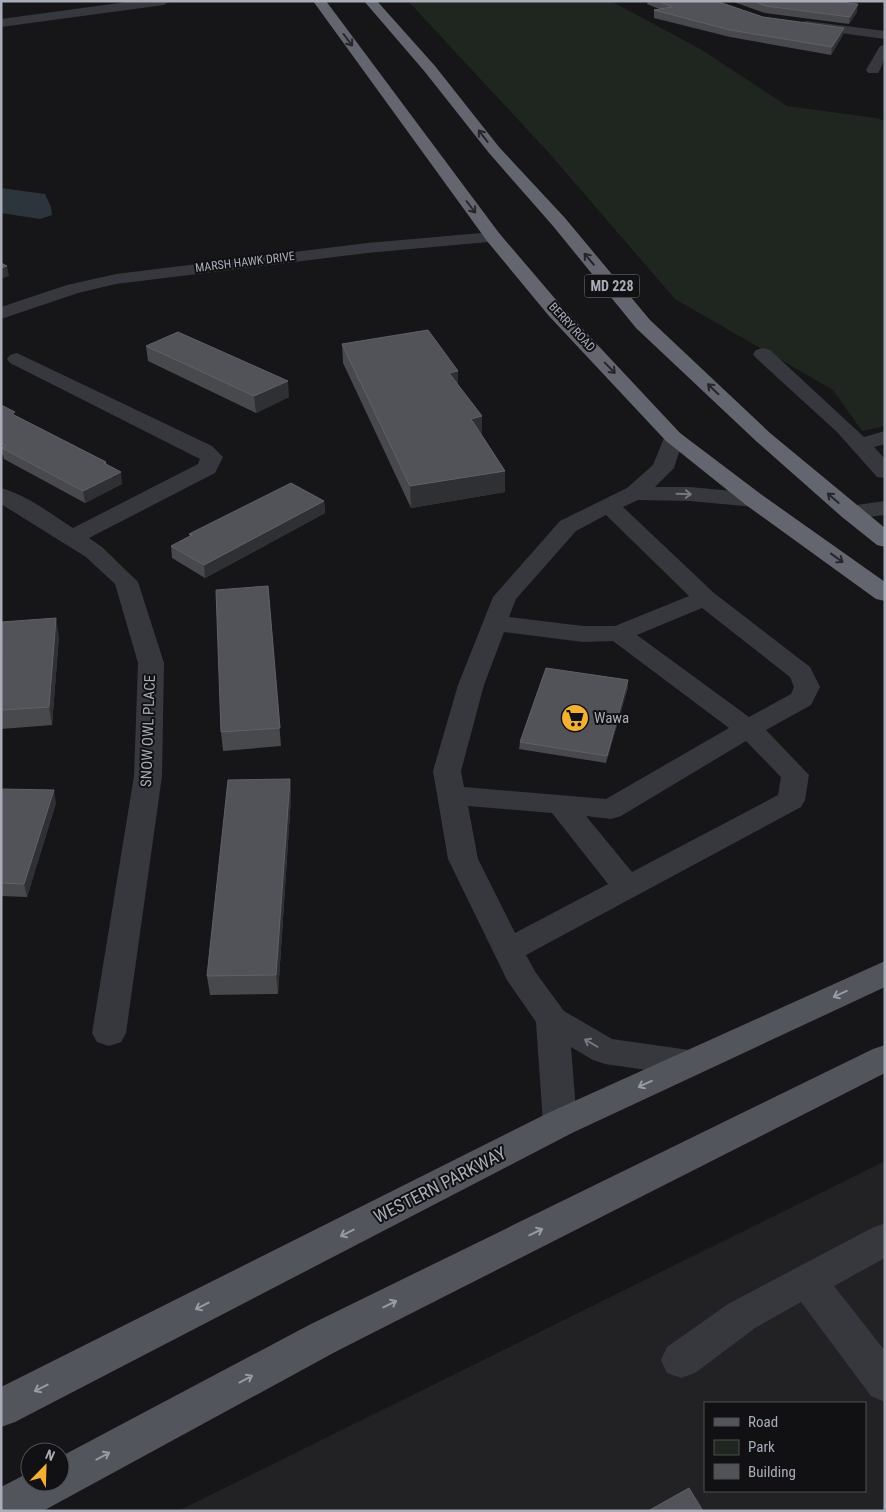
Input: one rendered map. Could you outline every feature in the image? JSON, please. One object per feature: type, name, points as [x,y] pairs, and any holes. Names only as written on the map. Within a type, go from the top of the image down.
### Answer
[{"type":"highway","name":"BERRY ROAD","points":[[319,1],[493,237],[556,312],[673,437],[754,500],[791,524],[885,594]]},
{"type":"highway","name":"MD 228","points":[[370,1],[430,70],[494,150],[559,222],[644,324],[763,437],[885,540]]},
{"type":"main road","name":"WESTERN PARKWAY","points":[[1,1408],[560,1123],[885,973]]},
{"type":"main road","points":[[70,1474],[323,1338],[885,1058]]},
{"type":"main road","points":[[1,1510],[35,1492]]},
{"type":"street","points":[[1,23],[164,1]]},
{"type":"street","points":[[792,23],[885,35]]},
{"type":"street","points":[[873,70],[885,49]]},
{"type":"street","name":"MARSH HAWK DRIVE","points":[[1,313],[72,289],[116,279],[329,252],[493,237]]},
{"type":"street","points":[[763,354],[844,428],[885,472]]},
{"type":"street","points":[[18,359],[204,451],[212,457],[207,468],[72,538]]},
{"type":"street","points":[[673,437],[663,468],[635,493],[608,504],[568,526],[505,597],[471,685],[447,771],[463,859],[523,980],[552,1020],[605,1052],[689,1064]]},
{"type":"street","points":[[860,445],[885,437]]},
{"type":"street","points":[[635,493],[690,494],[754,500]]},
{"type":"street","name":"SNOW OWL PLACE","points":[[1,495],[94,552],[126,582],[151,663],[148,776],[109,1033]]},
{"type":"street","points":[[451,794],[611,809],[747,729],[802,700],[807,687],[801,673],[704,598],[608,504]]},
{"type":"street","points":[[850,512],[885,508]]},
{"type":"street","points":[[495,623],[583,634],[619,633],[704,598]]},
{"type":"street","points":[[508,951],[791,800],[795,775],[762,740],[619,633]]},
{"type":"street","points":[[561,805],[627,887]]},
{"type":"street","points":[[552,1020],[560,1123]]},
{"type":"street","points":[[681,1360],[727,1324],[780,1292],[807,1281],[885,1239]]},
{"type":"street","points":[[807,1281],[885,1383]]},
{"type":"shaded area","points":[[1,188],[45,194],[51,207],[52,215],[40,219],[1,213]]},
{"type":"shaded area","points":[[885,1161],[885,1511],[178,1511]]},
{"type":"green space","points":[[408,1],[611,1],[702,50],[787,106],[876,118],[885,121],[885,426],[862,431],[833,390],[675,299],[549,153]]},
{"type":"building","points":[[658,1],[716,1],[763,17],[844,28],[832,47],[730,30],[654,10],[672,7]]},
{"type":"building","points":[[753,1],[830,1],[858,4],[850,17],[766,6]]},
{"type":"building","points":[[428,330],[458,371],[449,373],[482,416],[471,419],[505,471],[410,486],[342,344]]},
{"type":"building","points":[[178,332],[288,381],[254,396],[146,346]]},
{"type":"building","points":[[1,405],[15,412],[12,414],[106,462],[104,463],[121,472],[83,491],[2,448],[6,446],[1,443]]},
{"type":"building","points":[[291,483],[324,501],[204,565],[171,546],[192,535],[189,534]]},
{"type":"building","points":[[268,586],[280,728],[221,732],[216,590]]},
{"type":"building","points":[[56,618],[49,707],[1,710],[2,622]]},
{"type":"building","name":"Wawa","points":[[546,668],[628,680],[607,756],[520,742]]},
{"type":"building","points":[[290,779],[276,975],[207,976],[228,780]]},
{"type":"building","points":[[1,789],[54,790],[24,884],[1,883]]},
{"type":"building","points":[[689,1488],[703,1511],[648,1511]]},
{"type":"place","name":"Wawa","points":[[575,718]]}]
